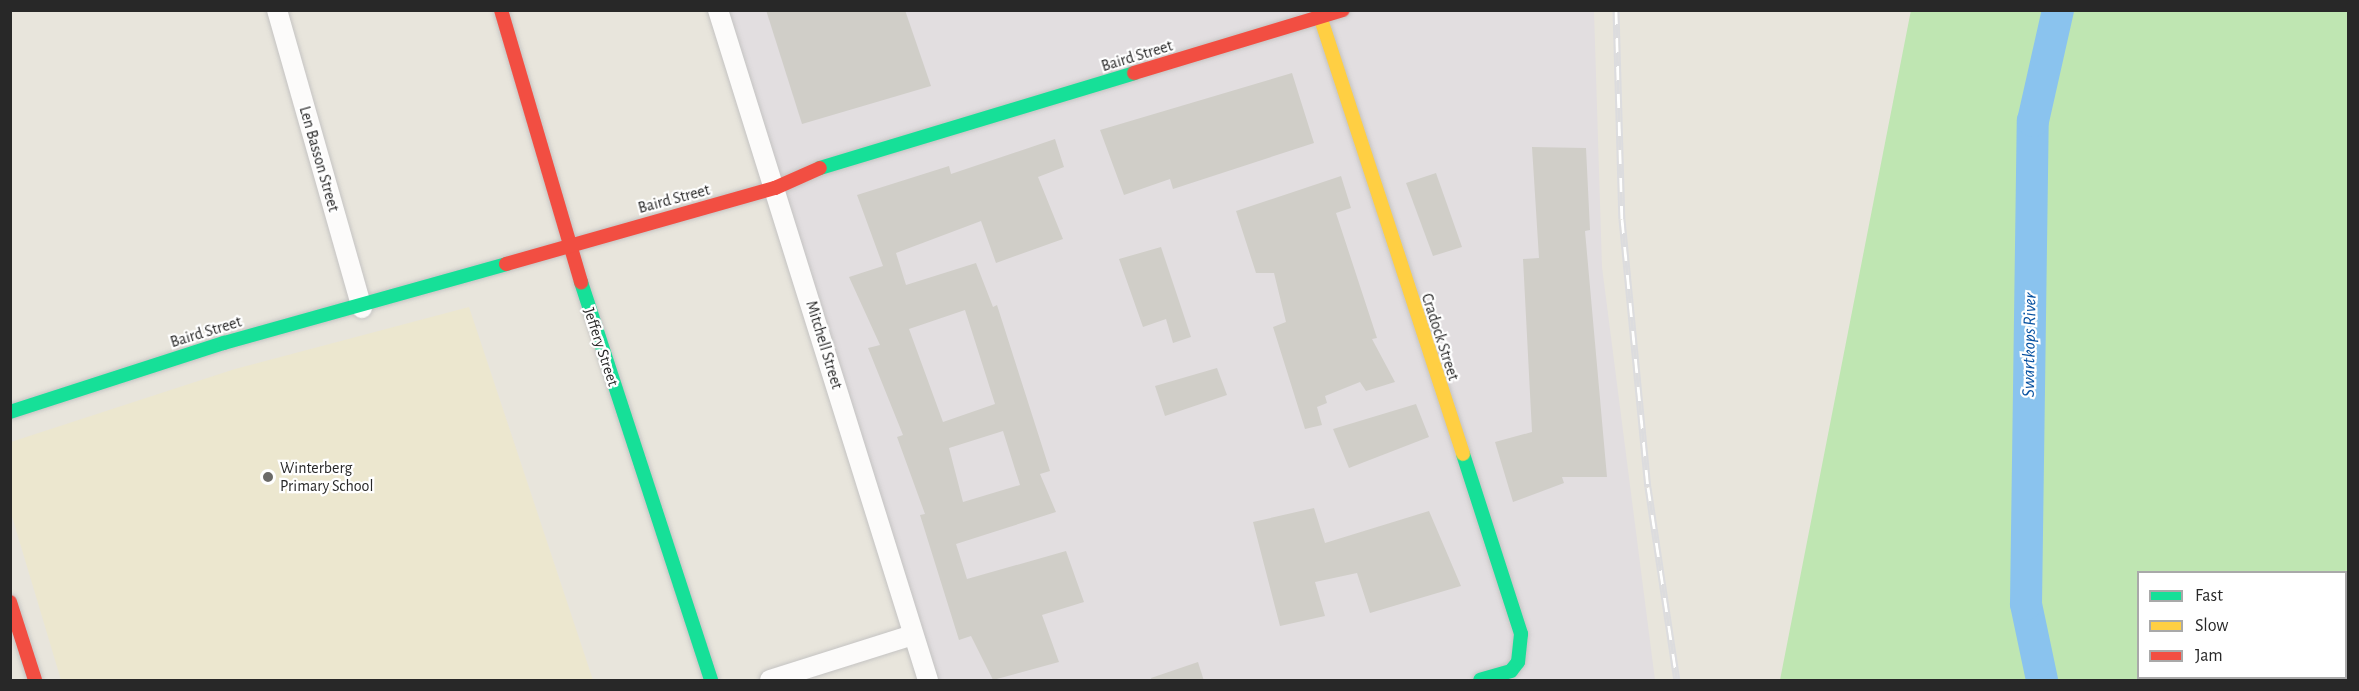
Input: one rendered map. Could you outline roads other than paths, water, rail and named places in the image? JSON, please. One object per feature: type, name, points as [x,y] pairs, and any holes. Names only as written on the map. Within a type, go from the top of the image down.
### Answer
[{"type":"street","name":"Len Basson Street","points":[[277,10],[362,308]]},
{"type":"street","name":"Jeffery Street","points":[[501,10],[569,245],[711,681]]},
{"type":"street","name":"Mitchell Street","points":[[718,10],[928,681]]},
{"type":"street","name":"Baird Street","points":[[10,412],[224,342],[362,308],[569,245],[775,188],[793,176],[1319,14],[1343,10]]},
{"type":"street","name":"Cradock Street","points":[[1319,14],[1514,610],[1522,647],[1510,670],[1480,681]]},
{"type":"street","points":[[10,602],[35,681]]},
{"type":"street","points":[[770,681],[913,634]]},
{"type":"waterway","name":"Swartkops River","points":[[2042,680],[2026,604],[2033,121],[2058,10]]},
{"type":"railway","points":[[1616,10],[1622,219],[1648,487],[1677,680]]},
{"type":"place","name":"Winterberg Primary School","points":[[268,477]]}]
